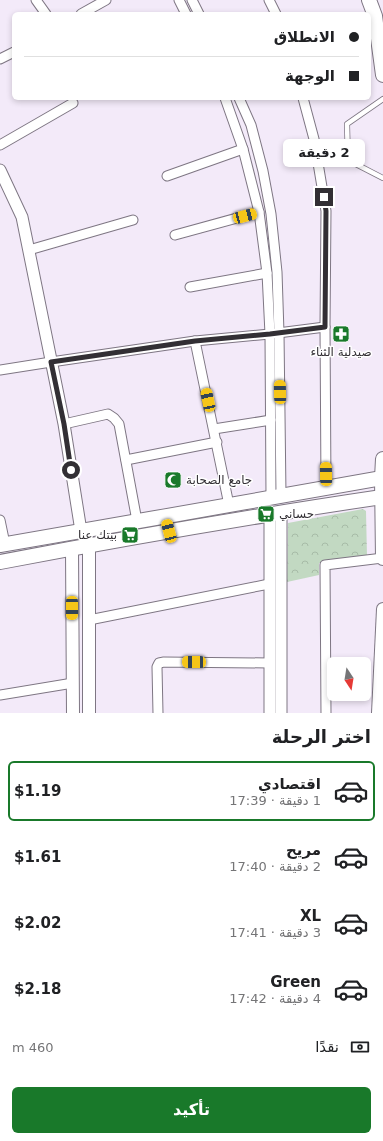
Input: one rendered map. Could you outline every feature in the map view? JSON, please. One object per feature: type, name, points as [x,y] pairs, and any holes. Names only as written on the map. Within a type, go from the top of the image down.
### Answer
[{"type":"main road","points":[[369,0],[375,16],[383,75]]},
{"type":"main road","points":[[383,459],[383,558]]},
{"type":"main road","points":[[2,544],[382,478]]},
{"type":"main road","points":[[0,562],[169,531],[382,497]]},
{"type":"main road","points":[[165,516],[169,531]]},
{"type":"main road","points":[[46,537],[50,553]]},
{"type":"main road","points":[[89,546],[89,713]]},
{"type":"main road","points":[[72,548],[73,713]]},
{"type":"main road","points":[[378,713],[383,609]]},
{"type":"street","points":[[36,0],[45,12]]},
{"type":"street","points":[[85,12],[106,0]]},
{"type":"street","points":[[179,0],[185,12]]},
{"type":"street","points":[[192,0],[198,12]]},
{"type":"street","points":[[269,0],[275,12]]},
{"type":"street","points":[[2,55],[12,52]]},
{"type":"street","points":[[226,100],[243,149],[259,212],[275,334],[276,496]]},
{"type":"street","points":[[240,100],[251,125],[263,171],[271,214],[277,272],[271,420],[276,496]]},
{"type":"street","points":[[304,100],[314,139],[326,211],[326,487]]},
{"type":"street","points":[[0,145],[74,103]]},
{"type":"street","points":[[166,176],[243,149]]},
{"type":"street","points":[[0,170],[22,217],[64,424],[81,531]]},
{"type":"street","points":[[175,235],[259,212]]},
{"type":"street","points":[[29,250],[133,220]]},
{"type":"street","points":[[190,287],[267,273]]},
{"type":"street","points":[[0,370],[195,341],[275,334],[325,327]]},
{"type":"street","points":[[195,341],[229,505]]},
{"type":"street","points":[[64,424],[108,414],[119,424],[137,521]]},
{"type":"street","points":[[214,429],[271,420]]},
{"type":"street","points":[[126,460],[217,442]]},
{"type":"street","points":[[270,713],[269,584],[276,513]]},
{"type":"street","points":[[276,513],[281,713]]},
{"type":"street","points":[[0,520],[2,544]]},
{"type":"street","points":[[326,713],[325,565],[383,558]]},
{"type":"street","points":[[89,620],[269,584]]},
{"type":"street","points":[[158,713],[157,667],[159,663],[270,663]]},
{"type":"street","points":[[0,695],[72,683]]},
{"type":"lane","points":[[383,99],[347,124],[348,160],[383,178]]},
{"type":"green space","points":[[363,509],[366,511],[367,557],[319,563],[319,575],[287,582],[288,523]]},
{"type":"place","name":"صيدلية الثناء","points":[[341,334]]},
{"type":"place","name":"جامع الصحابة","points":[[173,480]]},
{"type":"place","name":"حساني","points":[[266,514]]},
{"type":"place","name":"بيتك عنا","points":[[130,535]]},
{"type":"route","points":[[71,470],[64,424],[51,362],[195,341],[325,327],[327,247],[324,197]]}]
